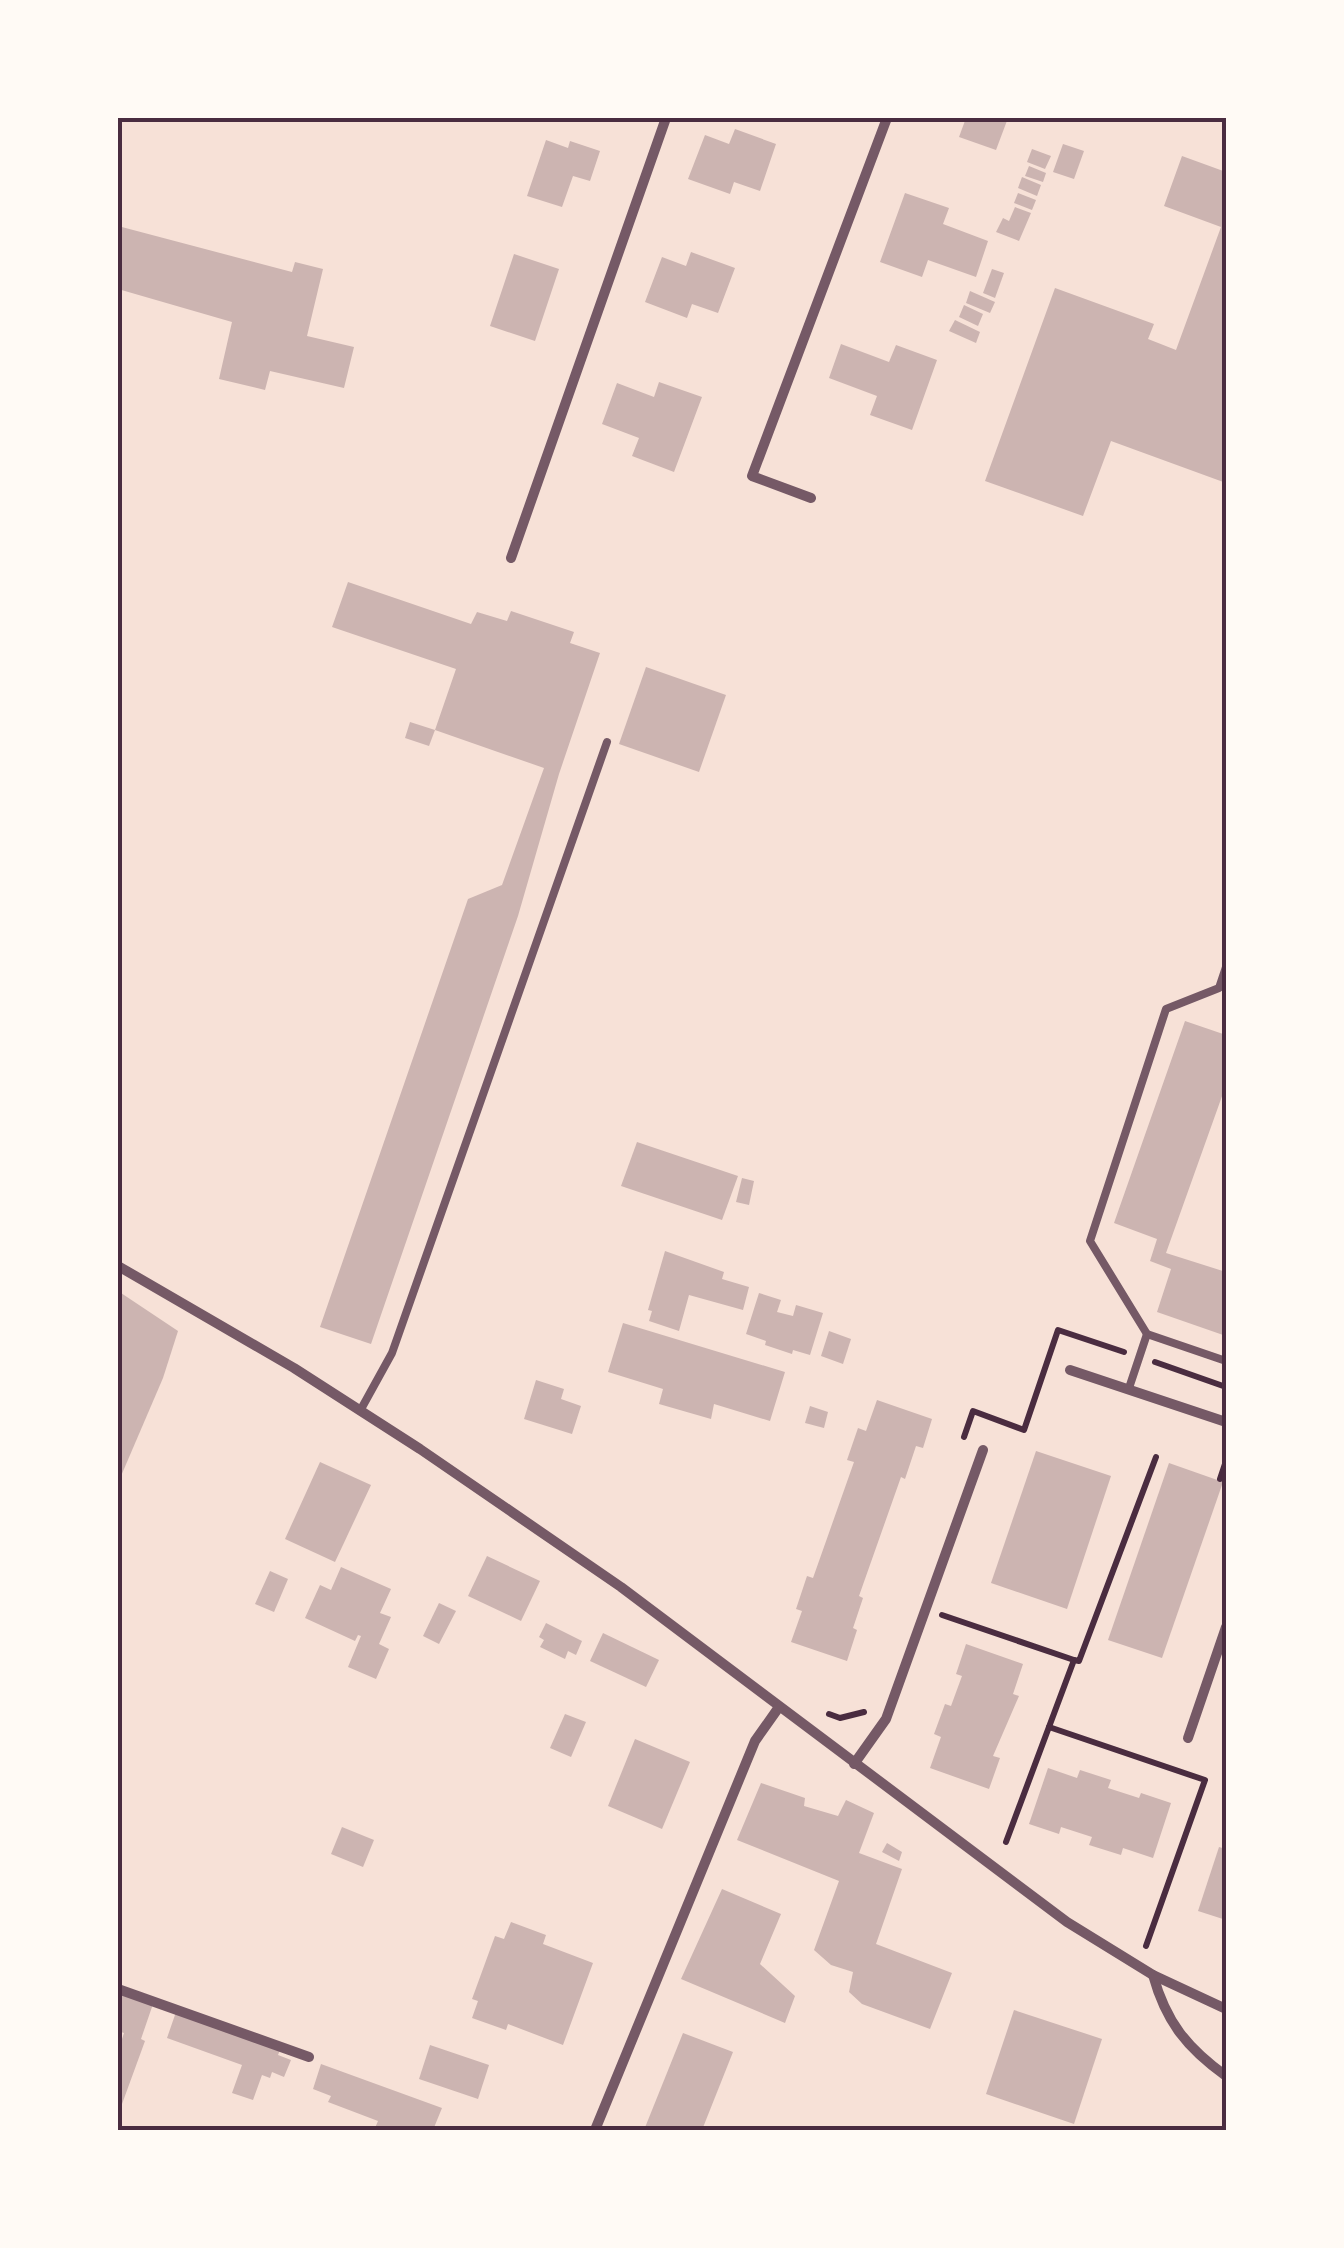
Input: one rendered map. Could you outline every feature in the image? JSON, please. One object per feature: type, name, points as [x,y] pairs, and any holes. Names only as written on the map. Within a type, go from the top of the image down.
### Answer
[{"type":"street","points":[[511,558],[666,118]]},
{"type":"street","points":[[811,498],[752,476],[887,118]]},
{"type":"street","points":[[118,1266],[360,1410],[578,1556],[1067,1922],[1152,1975],[1226,2009]]},
{"type":"street","points":[[1070,1370],[1226,1422]]},
{"type":"street","points":[[854,1764],[886,1719],[983,1450]]},
{"type":"street","points":[[1188,1738],[1226,1627]]},
{"type":"street","points":[[596,2130],[755,1742],[778,1707]]},
{"type":"street","points":[[1152,1975],[1170,2022],[1226,2076]]},
{"type":"street","points":[[118,1989],[309,2057]]},
{"type":"lane","points":[[360,1410],[392,1353],[607,742]]},
{"type":"lane","points":[[1226,967],[1219,988],[1166,1008],[1090,1241],[1147,1334],[1226,1361]]},
{"type":"lane","points":[[1129,1388],[1147,1334]]},
{"type":"path","points":[[928,1610],[1079,1661],[1156,1457]]},
{"type":"path","points":[[1220,1479],[1226,1461]]},
{"type":"path","points":[[1006,1842],[1074,1660]]},
{"type":"path","points":[[1048,1727],[1205,1780],[1146,1946]]},
{"type":"building","points":[[966,118],[1008,118],[996,150],[959,137]]},
{"type":"building","points":[[735,129],[776,144],[760,191],[734,182],[730,194],[688,179],[705,135],[729,144]]},
{"type":"building","points":[[546,140],[568,148],[570,141],[600,151],[590,181],[573,176],[562,207],[527,196]]},
{"type":"building","points":[[1063,144],[1084,151],[1074,179],[1053,172]]},
{"type":"building","points":[[1032,149],[1051,156],[1045,169],[1027,162]]},
{"type":"building","points":[[1182,156],[1226,172],[1226,483],[1111,441],[1083,516],[985,481],[1055,288],[1154,324],[1148,339],[1176,350],[1221,227],[1164,206]]},
{"type":"building","points":[[1029,166],[1046,173],[1043,182],[1025,176]]},
{"type":"building","points":[[1022,177],[1041,185],[1037,196],[1018,188]]},
{"type":"building","points":[[905,193],[949,208],[943,224],[988,241],[976,277],[928,260],[922,277],[880,262]]},
{"type":"building","points":[[1018,193],[1036,200],[1032,210],[1014,203]]},
{"type":"building","points":[[1015,207],[1031,213],[1019,241],[996,232],[1003,218],[1009,221]]},
{"type":"building","points":[[118,226],[292,272],[295,262],[323,269],[307,336],[354,347],[344,388],[270,371],[265,390],[219,379],[232,322],[118,289]]},
{"type":"building","points":[[691,252],[735,268],[718,313],[692,304],[687,318],[645,302],[662,257],[686,266]]},
{"type":"building","points":[[514,254],[559,269],[535,341],[490,326]]},
{"type":"building","points":[[992,269],[1004,273],[995,298],[983,293]]},
{"type":"building","points":[[970,291],[995,302],[990,313],[966,303]]},
{"type":"building","points":[[964,305],[983,314],[978,326],[959,317]]},
{"type":"building","points":[[955,320],[980,332],[976,343],[949,331]]},
{"type":"building","points":[[841,344],[889,362],[896,345],[937,360],[912,430],[870,415],[877,396],[829,378]]},
{"type":"building","points":[[659,382],[702,397],[674,472],[632,456],[639,438],[602,424],[617,383],[654,397]]},
{"type":"building","points":[[348,582],[471,624],[477,612],[507,621],[511,611],[574,632],[570,643],[600,653],[559,774],[518,916],[371,1344],[320,1327],[468,899],[502,885],[544,768],[435,730],[456,669],[332,627]]},
{"type":"building","points":[[646,667],[726,695],[699,772],[619,744]]},
{"type":"building","points":[[410,722],[435,730],[429,746],[405,738]]},
{"type":"building","points":[[1185,1021],[1226,1035],[1226,1085],[1166,1253],[1226,1272],[1226,1336],[1157,1312],[1171,1269],[1150,1261],[1157,1239],[1114,1223]]},
{"type":"building","points":[[637,1142],[738,1176],[722,1220],[621,1186]]},
{"type":"building","points":[[742,1178],[754,1181],[749,1205],[736,1202]]},
{"type":"building","points":[[665,1251],[724,1272],[722,1279],[749,1287],[743,1310],[689,1295],[679,1331],[649,1321],[652,1311],[648,1310]]},
{"type":"building","points":[[118,1291],[178,1331],[163,1378],[118,1483]]},
{"type":"building","points":[[759,1293],[781,1300],[777,1312],[793,1316],[796,1305],[823,1313],[810,1355],[793,1350],[792,1354],[746,1334]]},
{"type":"building","points":[[623,1323],[785,1372],[770,1421],[714,1404],[711,1419],[659,1404],[663,1389],[608,1372]]},
{"type":"building","points":[[829,1331],[851,1339],[843,1364],[821,1356]]},
{"type":"building","points":[[536,1380],[564,1389],[561,1399],[581,1406],[572,1434],[524,1419]]},
{"type":"building","points":[[877,1400],[932,1419],[923,1448],[916,1446],[905,1479],[901,1477],[859,1596],[863,1598],[847,1661],[791,1642],[802,1611],[796,1609],[807,1576],[813,1578],[854,1462],[847,1460],[858,1428],[866,1431]]},
{"type":"building","points":[[810,1406],[828,1412],[824,1428],[805,1423]]},
{"type":"building","points":[[1036,1451],[1111,1476],[1067,1609],[991,1583]]},
{"type":"building","points":[[320,1462],[371,1485],[335,1562],[285,1539]]},
{"type":"building","points":[[1169,1463],[1223,1482],[1162,1658],[1108,1640]]},
{"type":"building","points":[[487,1556],[540,1581],[521,1621],[468,1596]]},
{"type":"building","points":[[341,1567],[391,1589],[380,1613],[391,1617],[379,1644],[389,1649],[376,1679],[348,1667],[361,1636],[355,1641],[305,1618],[320,1585],[331,1590]]},
{"type":"building","points":[[270,1571],[288,1579],[274,1612],[255,1604]]},
{"type":"building","points":[[439,1603],[456,1611],[439,1644],[423,1636]]},
{"type":"building","points":[[546,1623],[582,1641],[576,1655],[568,1651],[565,1659],[540,1647],[544,1640],[539,1637]]},
{"type":"building","points":[[603,1633],[659,1660],[646,1687],[590,1661]]},
{"type":"building","points":[[966,1644],[1023,1664],[1013,1694],[1019,1696],[993,1756],[1000,1758],[989,1789],[930,1768],[941,1737],[934,1734],[945,1704],[951,1706],[962,1676],[956,1674]]},
{"type":"building","points":[[565,1714],[586,1722],[571,1757],[550,1748]]},
{"type":"building","points":[[635,1739],[690,1762],[662,1829],[608,1806]]},
{"type":"building","points":[[1048,1768],[1077,1778],[1080,1770],[1111,1780],[1108,1788],[1171,1803],[1153,1858],[1123,1848],[1121,1855],[1089,1845],[1092,1837],[1061,1827],[1059,1834],[1029,1824]]},
{"type":"building","points":[[761,1783],[805,1798],[804,1806],[838,1816],[846,1800],[874,1813],[859,1853],[902,1869],[876,1944],[952,1973],[930,2029],[862,2004],[849,1992],[853,1972],[831,1965],[814,1950],[839,1881],[737,1840]]},
{"type":"building","points":[[342,1827],[374,1840],[363,1867],[331,1854]]},
{"type":"building","points":[[887,1843],[902,1852],[899,1861],[882,1852]]},
{"type":"building","points":[[1219,1847],[1226,1849],[1226,1920],[1198,1911]]},
{"type":"building","points":[[722,1889],[781,1914],[760,1964],[795,1996],[785,2023],[681,1979]]},
{"type":"building","points":[[511,1922],[546,1935],[543,1944],[593,1963],[563,2045],[508,2024],[506,2030],[472,2018],[478,2001],[472,1999],[495,1936],[504,1939]]},
{"type":"building","points":[[118,1992],[153,2004],[141,2039],[145,2041],[118,2115],[118,2051],[124,2033],[118,2031]]},
{"type":"building","points":[[1014,2010],[1102,2039],[1074,2124],[986,2094]]},
{"type":"building","points":[[176,2012],[280,2050],[278,2055],[291,2060],[284,2077],[272,2072],[270,2078],[262,2075],[253,2100],[232,2093],[242,2065],[167,2038]]},
{"type":"building","points":[[683,2033],[733,2052],[702,2130],[644,2130]]},
{"type":"building","points":[[430,2045],[489,2065],[478,2099],[419,2079]]},
{"type":"building","points":[[321,2064],[442,2108],[433,2130],[381,2130],[375,2128],[378,2121],[328,2102],[331,2096],[313,2089]]}]
